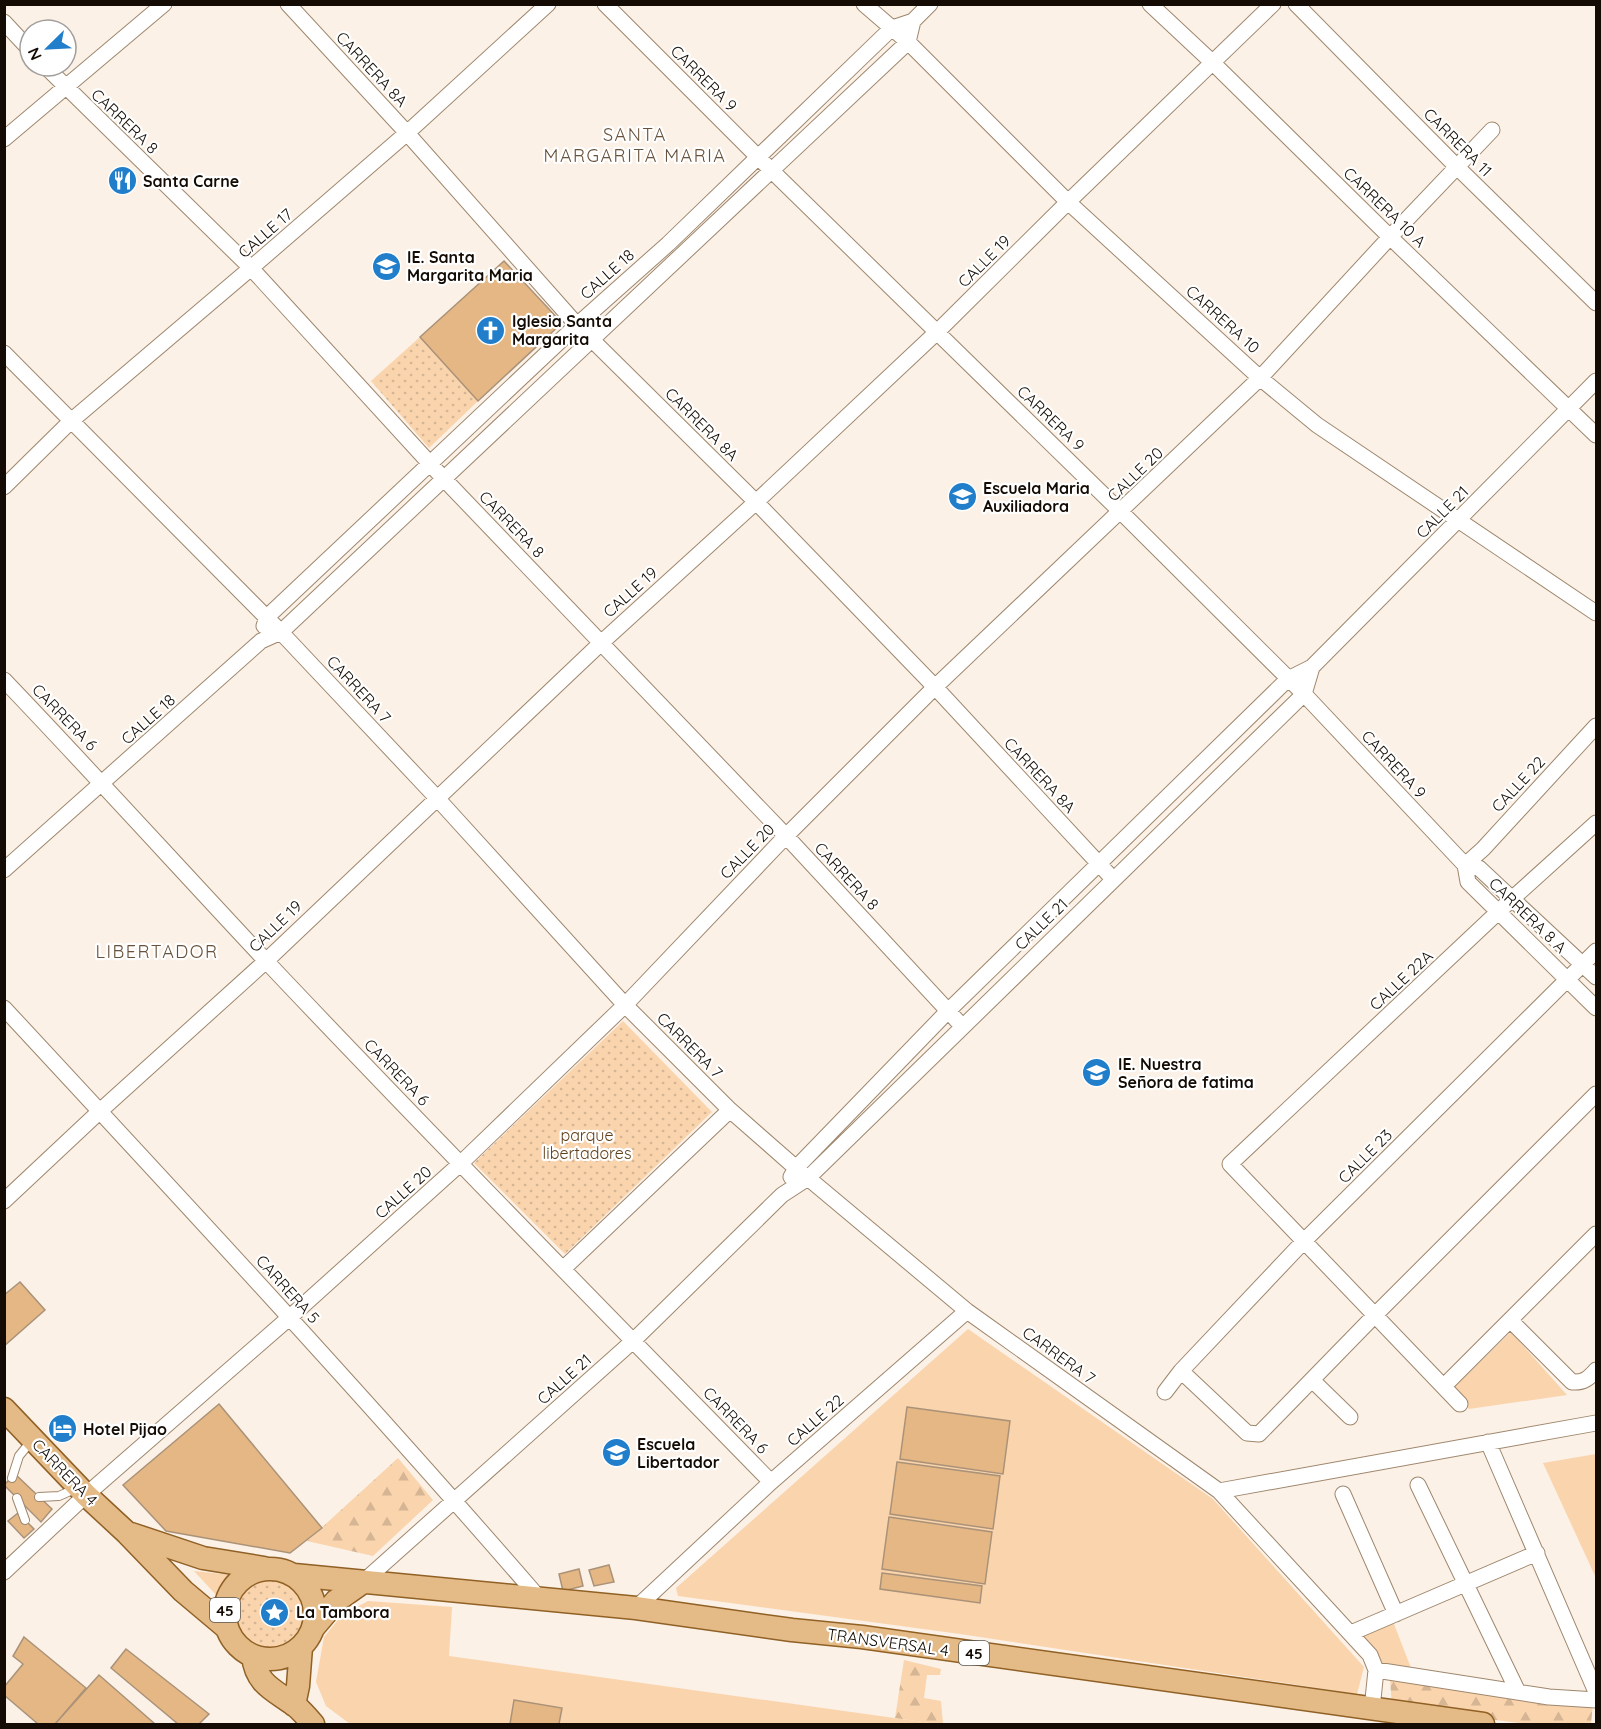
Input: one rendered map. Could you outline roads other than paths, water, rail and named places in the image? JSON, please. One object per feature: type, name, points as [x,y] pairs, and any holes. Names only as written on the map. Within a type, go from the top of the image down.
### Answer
[{"type":"main road","name":"CARRERA 4","points":[[4,1409],[82,1491],[127,1533],[183,1591],[227,1628]]},
{"type":"main road","name":"CARRERA 4","points":[[127,1533],[203,1558],[269,1569]]},
{"type":"main road","name":"45","points":[[253,1656],[236,1644],[227,1628],[225,1614],[227,1600],[233,1588],[243,1578],[255,1571],[269,1569],[294,1575],[363,1582]]},
{"type":"main road","points":[[294,1575],[308,1589],[312,1599],[315,1608],[313,1628]]},
{"type":"main road","name":"TRANSVERSAL 4","points":[[363,1582],[636,1608],[792,1630],[862,1637],[1483,1725]]},
{"type":"main road","points":[[313,1725],[294,1705],[278,1696],[265,1684],[254,1667],[253,1656],[278,1659],[290,1655],[301,1647],[313,1628],[336,1602],[363,1582]]},
{"type":"main road","points":[[294,1705],[301,1647]]},
{"type":"street","points":[[4,139],[164,4]]},
{"type":"street","name":"CARRERA 8A","points":[[288,4],[407,133],[577,325],[756,502],[934,687],[1113,879]]},
{"type":"street","name":"CALLE 17","points":[[4,487],[71,421],[407,133],[548,4]]},
{"type":"street","name":"CARRERA 9","points":[[605,4],[1304,694],[1465,865]]},
{"type":"street","name":"CARRERA 10","points":[[864,4],[908,42],[1068,202],[1260,378],[1317,425],[1596,613]]},
{"type":"street","name":"CALLE 18","points":[[267,617],[577,325],[668,244],[892,28],[913,21],[930,4]]},
{"type":"street","name":"CARRERA 10 A","points":[[1150,4],[1596,435]]},
{"type":"street","name":"CALLE 19","points":[[4,1201],[266,960],[436,797],[937,332],[1273,4]]},
{"type":"street","name":"CARRERA 11","points":[[1296,4],[1456,167],[1596,303]]},
{"type":"street","points":[[908,42],[913,21]]},
{"type":"street","points":[[4,22],[18,37]]},
{"type":"street","name":"CALLE 18","points":[[4,870],[261,641],[281,632],[908,42]]},
{"type":"street","name":"CARRERA 8","points":[[56,78],[251,268],[444,479],[786,836],[962,1026]]},
{"type":"street","name":"CALLE 20","points":[[4,1572],[50,1520],[289,1318],[460,1164],[625,1005],[786,836],[934,687],[1260,378],[1389,237],[1492,130]]},
{"type":"street","points":[[668,244],[680,257]]},
{"type":"street","name":"CARRERA 7","points":[[4,353],[267,617],[436,797],[625,1005],[730,1110],[808,1179],[967,1311],[1219,1491],[1351,1633],[1370,1655],[1376,1670]]},
{"type":"street","name":"CALLE 21","points":[[782,1195],[796,1168],[948,1011],[1288,679],[1312,668],[1596,381]]},
{"type":"street","points":[[502,397],[515,411]]},
{"type":"street","points":[[345,544],[359,558]]},
{"type":"street","points":[[261,641],[267,617]]},
{"type":"street","name":"CALLE 21","points":[[363,1582],[633,1341],[782,1195],[808,1179],[1304,694],[1312,668]]},
{"type":"street","name":"CARRERA 6","points":[[4,680],[460,1164],[771,1482]]},
{"type":"street","name":"CALLE 22","points":[[1465,865],[1483,849],[1596,726]]},
{"type":"street","name":"CALLE 22A","points":[[1304,1241],[1230,1164],[1596,823]]},
{"type":"street","name":"CARRERA 8 A","points":[[1596,977],[1479,868],[1465,865],[1468,882],[1596,1008]]},
{"type":"street","name":"CALLE 23","points":[[1165,1392],[1181,1371],[1304,1241],[1596,951]]},
{"type":"street","name":"CARRERA 5","points":[[4,1008],[455,1501],[540,1599]]},
{"type":"street","points":[[1181,1371],[1246,1433],[1259,1434],[1596,1094]]},
{"type":"street","points":[[563,1269],[730,1110]]},
{"type":"street","points":[[1444,1386],[1596,1234]]},
{"type":"street","points":[[1304,1241],[1460,1404]]},
{"type":"street","name":"CALLE 22","points":[[636,1608],[771,1482],[967,1311]]},
{"type":"street","points":[[1510,1320],[1572,1382],[1580,1383],[1596,1370]]},
{"type":"street","points":[[1312,1380],[1350,1417]]},
{"type":"street","points":[[1219,1491],[1596,1423]]},
{"type":"street","points":[[1488,1442],[1596,1692]]},
{"type":"street","points":[[1418,1485],[1518,1692]]},
{"type":"street","points":[[1343,1494],[1396,1614]]},
{"type":"street","points":[[1351,1633],[1537,1553]]},
{"type":"street","points":[[1372,1709],[1376,1670],[1549,1697],[1596,1700]]},
{"type":"lane","points":[[12,1478],[19,1456],[33,1439]]},
{"type":"lane","points":[[39,1497],[82,1491]]},
{"type":"lane","points":[[17,1498],[25,1520]]},
{"type":"place","name":"Santa Carne","points":[[122,181]]},
{"type":"place","name":"IE. Santa Margarita Maria","points":[[386,266]]},
{"type":"place","name":"Iglesia Santa Margarita","points":[[491,330]]},
{"type":"place","name":"Escuela Maria Auxiliadora","points":[[962,497]]},
{"type":"place","name":"IE. Nuestra Señora de fatima","points":[[1097,1073]]},
{"type":"place","name":"Hotel Pijao","points":[[62,1429]]},
{"type":"place","name":"Escuela Libertador","points":[[616,1453]]},
{"type":"place","name":"La Tambora","points":[[275,1612]]},
{"type":"district","name":"SANTA MARGARITA MARIA","points":[[635,144]]},
{"type":"district","name":"LIBERTADOR","points":[[157,951]]},
{"type":"park label","name":"parque libertadores","points":[[587,1144]]}]
